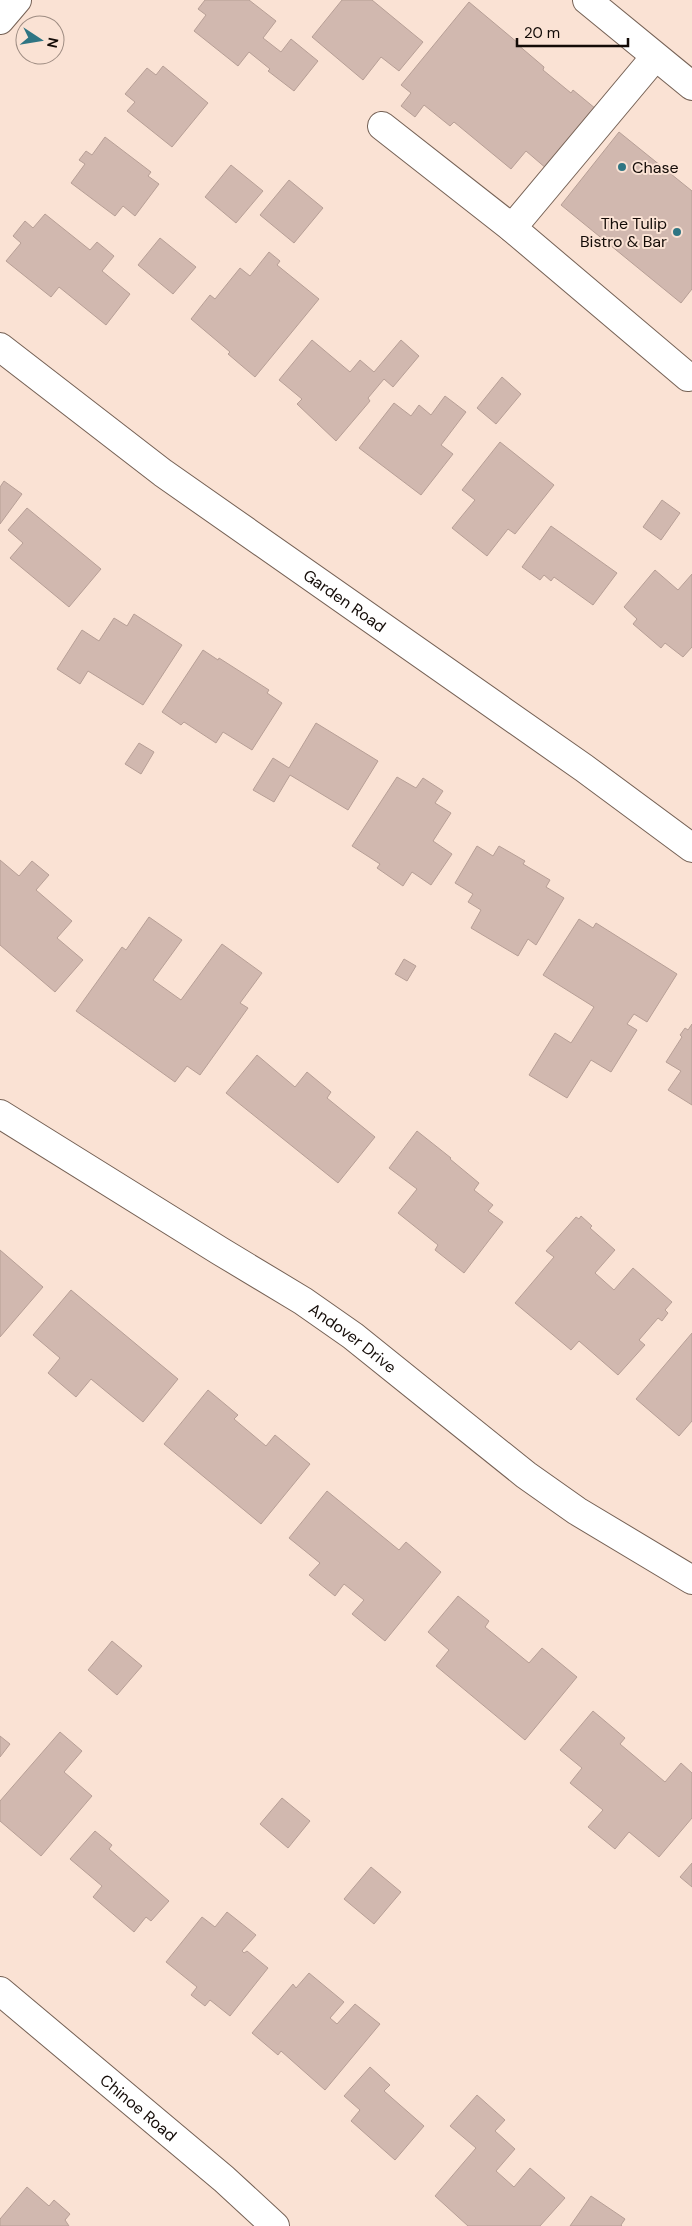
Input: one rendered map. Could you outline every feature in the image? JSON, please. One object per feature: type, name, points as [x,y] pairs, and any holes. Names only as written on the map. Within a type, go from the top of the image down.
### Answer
[{"type":"street","points":[[0,20],[17,0]]},
{"type":"street","points":[[587,0],[692,86]]},
{"type":"street","points":[[512,228],[655,57]]},
{"type":"street","points":[[382,126],[512,228],[691,376]]},
{"type":"street","name":"Garden Road","points":[[0,347],[163,473],[584,768],[692,848]]},
{"type":"street","name":"Andover Drive","points":[[0,1114],[220,1251],[303,1300],[353,1336],[526,1475],[577,1511],[692,1580]]},
{"type":"street","name":"Chinoe Road","points":[[0,1990],[224,2179],[275,2226]]},
{"type":"building","points":[[205,0],[249,0],[276,21],[263,38],[281,52],[291,39],[318,61],[294,91],[268,71],[270,69],[249,52],[238,66],[194,31],[206,15],[198,9]]},
{"type":"building","points":[[342,0],[372,0],[423,42],[399,71],[381,57],[363,80],[312,37]]},
{"type":"building","points":[[469,2],[518,43],[544,67],[543,70],[571,93],[573,90],[596,109],[547,169],[526,151],[511,169],[454,122],[450,126],[424,105],[415,117],[401,106],[411,93],[401,85]]},
{"type":"building","points":[[163,66],[208,103],[172,147],[127,111],[135,102],[125,94],[147,68],[156,75]]},
{"type":"building","points":[[619,132],[692,191],[692,289],[681,303],[561,205]]},
{"type":"building","points":[[105,137],[151,172],[148,176],[159,184],[135,216],[123,206],[115,216],[71,183],[85,164],[79,160],[86,151],[92,155]]},
{"type":"building","points":[[231,165],[263,191],[236,223],[205,197]]},
{"type":"building","points":[[289,180],[323,208],[294,243],[260,215]]},
{"type":"building","points":[[45,214],[90,250],[97,242],[114,256],[102,271],[130,294],[106,325],[59,287],[51,297],[6,261],[21,243],[13,236],[25,221],[33,228]]},
{"type":"building","points":[[160,238],[196,267],[173,294],[138,265]]},
{"type":"building","points":[[269,252],[280,261],[277,265],[319,299],[255,377],[228,354],[230,352],[191,319],[210,295],[215,299],[240,268],[250,276]]},
{"type":"building","points":[[312,340],[350,372],[360,360],[374,372],[401,340],[419,356],[393,387],[384,379],[368,398],[370,401],[336,441],[297,404],[302,399],[279,380]]},
{"type":"building","points":[[502,377],[521,394],[496,424],[477,408]]},
{"type":"building","points":[[445,396],[466,412],[441,445],[453,454],[421,495],[359,448],[394,403],[411,416],[419,405],[431,415]]},
{"type":"building","points":[[500,442],[554,485],[515,534],[508,529],[487,556],[452,528],[475,500],[462,490]]},
{"type":"building","points":[[4,481],[22,494],[0,524],[0,487]]},
{"type":"building","points":[[662,500],[680,513],[661,540],[643,527]]},
{"type":"building","points":[[27,508],[101,569],[69,607],[10,558],[23,543],[8,530]]},
{"type":"building","points":[[551,526],[617,573],[593,605],[554,577],[551,581],[544,575],[540,580],[522,567]]},
{"type":"building","points":[[655,570],[678,590],[692,574],[692,647],[683,657],[665,643],[661,648],[633,624],[637,619],[624,607]]},
{"type":"building","points":[[134,614],[182,645],[143,705],[88,671],[80,684],[57,669],[82,630],[99,641],[114,618],[127,626]]},
{"type":"building","points":[[203,650],[269,690],[267,693],[282,703],[252,750],[223,732],[216,743],[184,722],[181,725],[162,712]]},
{"type":"building","points":[[316,723],[378,761],[348,810],[290,775],[274,802],[253,790],[273,758],[289,768]]},
{"type":"building","points":[[139,743],[154,752],[141,774],[125,764]]},
{"type":"building","points":[[397,777],[416,788],[423,778],[443,791],[435,803],[451,813],[433,841],[452,854],[431,885],[412,872],[403,886],[377,868],[380,864],[352,846]]},
{"type":"building","points":[[477,846],[493,856],[499,846],[525,861],[523,864],[550,880],[546,887],[564,898],[536,945],[528,939],[518,956],[471,928],[481,910],[468,902],[473,894],[455,883]]},
{"type":"building","points":[[0,860],[19,876],[32,861],[49,875],[36,890],[72,921],[57,938],[83,960],[55,992],[0,945]]},
{"type":"building","points":[[149,917],[182,940],[153,980],[181,1000],[222,944],[262,973],[240,1003],[248,1008],[200,1075],[187,1066],[175,1082],[76,1011],[122,947],[126,950]]},
{"type":"building","points":[[579,919],[593,928],[596,923],[677,974],[647,1022],[634,1014],[627,1024],[637,1030],[611,1072],[591,1060],[567,1098],[529,1075],[555,1033],[571,1043],[594,1007],[543,975]]},
{"type":"building","points":[[404,959],[416,966],[407,981],[395,974]]},
{"type":"building","points":[[692,1024],[692,1105],[668,1090],[681,1071],[666,1062],[682,1037],[680,1035],[685,1028],[688,1030]]},
{"type":"building","points":[[257,1055],[295,1087],[307,1072],[331,1092],[327,1098],[375,1137],[338,1183],[226,1093]]},
{"type":"building","points":[[417,1131],[479,1183],[474,1190],[493,1205],[488,1211],[503,1222],[464,1273],[435,1250],[438,1245],[398,1213],[417,1189],[389,1168]]},
{"type":"building","points":[[581,1216],[592,1226],[590,1228],[615,1250],[595,1273],[614,1290],[633,1268],[672,1302],[665,1310],[668,1313],[662,1321],[658,1318],[639,1340],[645,1345],[618,1375],[579,1341],[571,1350],[515,1303],[554,1257],[546,1251],[576,1217],[579,1219]]},
{"type":"building","points":[[0,1250],[43,1287],[0,1337]]},
{"type":"building","points":[[71,1290],[178,1379],[143,1422],[91,1379],[76,1397],[48,1373],[60,1358],[33,1335]]},
{"type":"building","points":[[692,1333],[692,1421],[679,1436],[636,1399]]},
{"type":"building","points":[[208,1390],[238,1415],[234,1419],[266,1446],[275,1435],[310,1464],[261,1524],[164,1444]]},
{"type":"building","points":[[327,1491],[399,1550],[406,1542],[441,1572],[385,1641],[352,1614],[364,1600],[344,1584],[335,1596],[309,1575],[320,1563],[289,1538]]},
{"type":"building","points":[[458,1596],[489,1621],[485,1627],[529,1663],[542,1648],[577,1677],[525,1740],[436,1666],[449,1650],[428,1632]]},
{"type":"building","points":[[112,1641],[142,1666],[117,1695],[88,1670]]},
{"type":"building","points":[[593,1711],[625,1738],[620,1744],[665,1782],[681,1763],[692,1773],[692,1818],[659,1857],[629,1832],[615,1849],[588,1827],[603,1810],[570,1783],[582,1768],[560,1750]]},
{"type":"building","points":[[60,1732],[82,1751],[64,1772],[92,1796],[41,1856],[0,1821],[0,1801]]},
{"type":"building","points":[[0,1736],[10,1744],[0,1757]]},
{"type":"building","points":[[282,1798],[310,1821],[288,1848],[260,1824]]},
{"type":"building","points":[[95,1831],[112,1845],[109,1849],[169,1901],[151,1921],[146,1917],[134,1932],[93,1897],[102,1886],[70,1859]]},
{"type":"building","points":[[692,1863],[692,1887],[680,1877]]},
{"type":"building","points":[[371,1867],[401,1892],[374,1924],[344,1899]]},
{"type":"building","points":[[227,1912],[256,1935],[242,1951],[244,1953],[247,1951],[268,1968],[230,2016],[210,2000],[205,2006],[191,1995],[197,1987],[166,1962],[202,1917],[215,1927]]},
{"type":"building","points":[[309,1973],[344,2002],[330,2018],[337,2024],[355,2004],[380,2024],[325,2090],[281,2051],[278,2055],[252,2033],[293,1984],[296,1988]]},
{"type":"building","points":[[370,2067],[390,2085],[384,2091],[424,2126],[395,2160],[351,2121],[360,2110],[344,2096]]},
{"type":"building","points":[[477,2095],[505,2120],[495,2131],[515,2149],[496,2171],[514,2187],[530,2168],[565,2198],[540,2226],[468,2226],[435,2196],[476,2148],[450,2126]]},
{"type":"building","points":[[27,2187],[49,2206],[54,2200],[70,2214],[65,2220],[69,2226],[0,2226],[0,2219]]},
{"type":"building","points":[[591,2196],[625,2219],[622,2226],[570,2226]]},
{"type":"place","name":"Chase","points":[[622,167]]},
{"type":"place","name":"The Tulip Bistro & Bar","points":[[677,232]]}]
